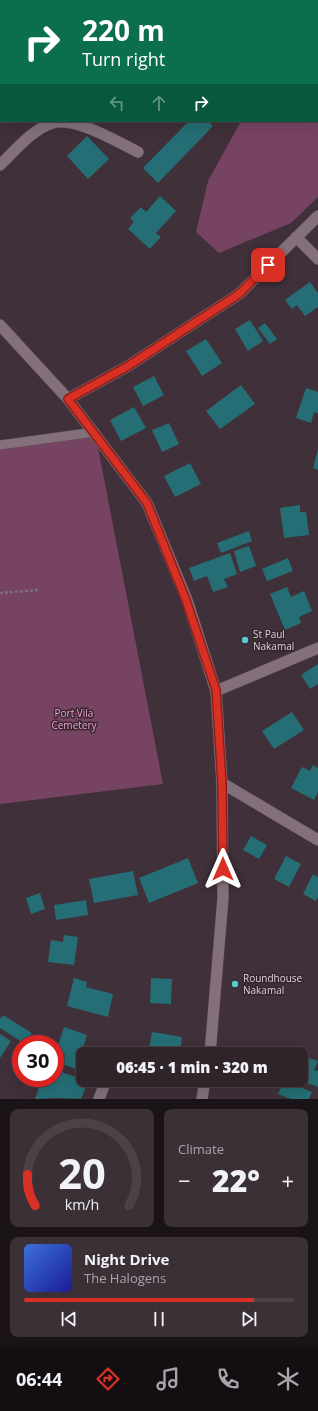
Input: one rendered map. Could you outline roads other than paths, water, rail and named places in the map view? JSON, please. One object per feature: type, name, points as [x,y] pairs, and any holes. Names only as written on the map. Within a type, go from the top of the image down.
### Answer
[{"type":"street","points":[[0,165],[33,135],[53,123],[77,123],[138,152]]},
{"type":"street","points":[[68,399],[128,366],[239,294],[318,216]]},
{"type":"street","points":[[296,237],[318,259]]},
{"type":"street","points":[[0,325],[68,399],[95,432],[147,503],[186,600],[216,690],[222,783],[223,898],[211,1047]]},
{"type":"street","points":[[216,690],[318,648]]},
{"type":"street","points":[[222,783],[318,840]]},
{"type":"street","points":[[99,1099],[103,1087]]},
{"type":"street","points":[[202,1099],[204,1087]]},
{"type":"lane","points":[[0,445],[95,432]]},
{"type":"place","name":"St Paul Nakamal","points":[[245,640]]},
{"type":"place","name":"Roundhouse Nakamal","points":[[235,984]]},
{"type":"park label","name":"Port Vila Cemetery","points":[[74,718]]}]
